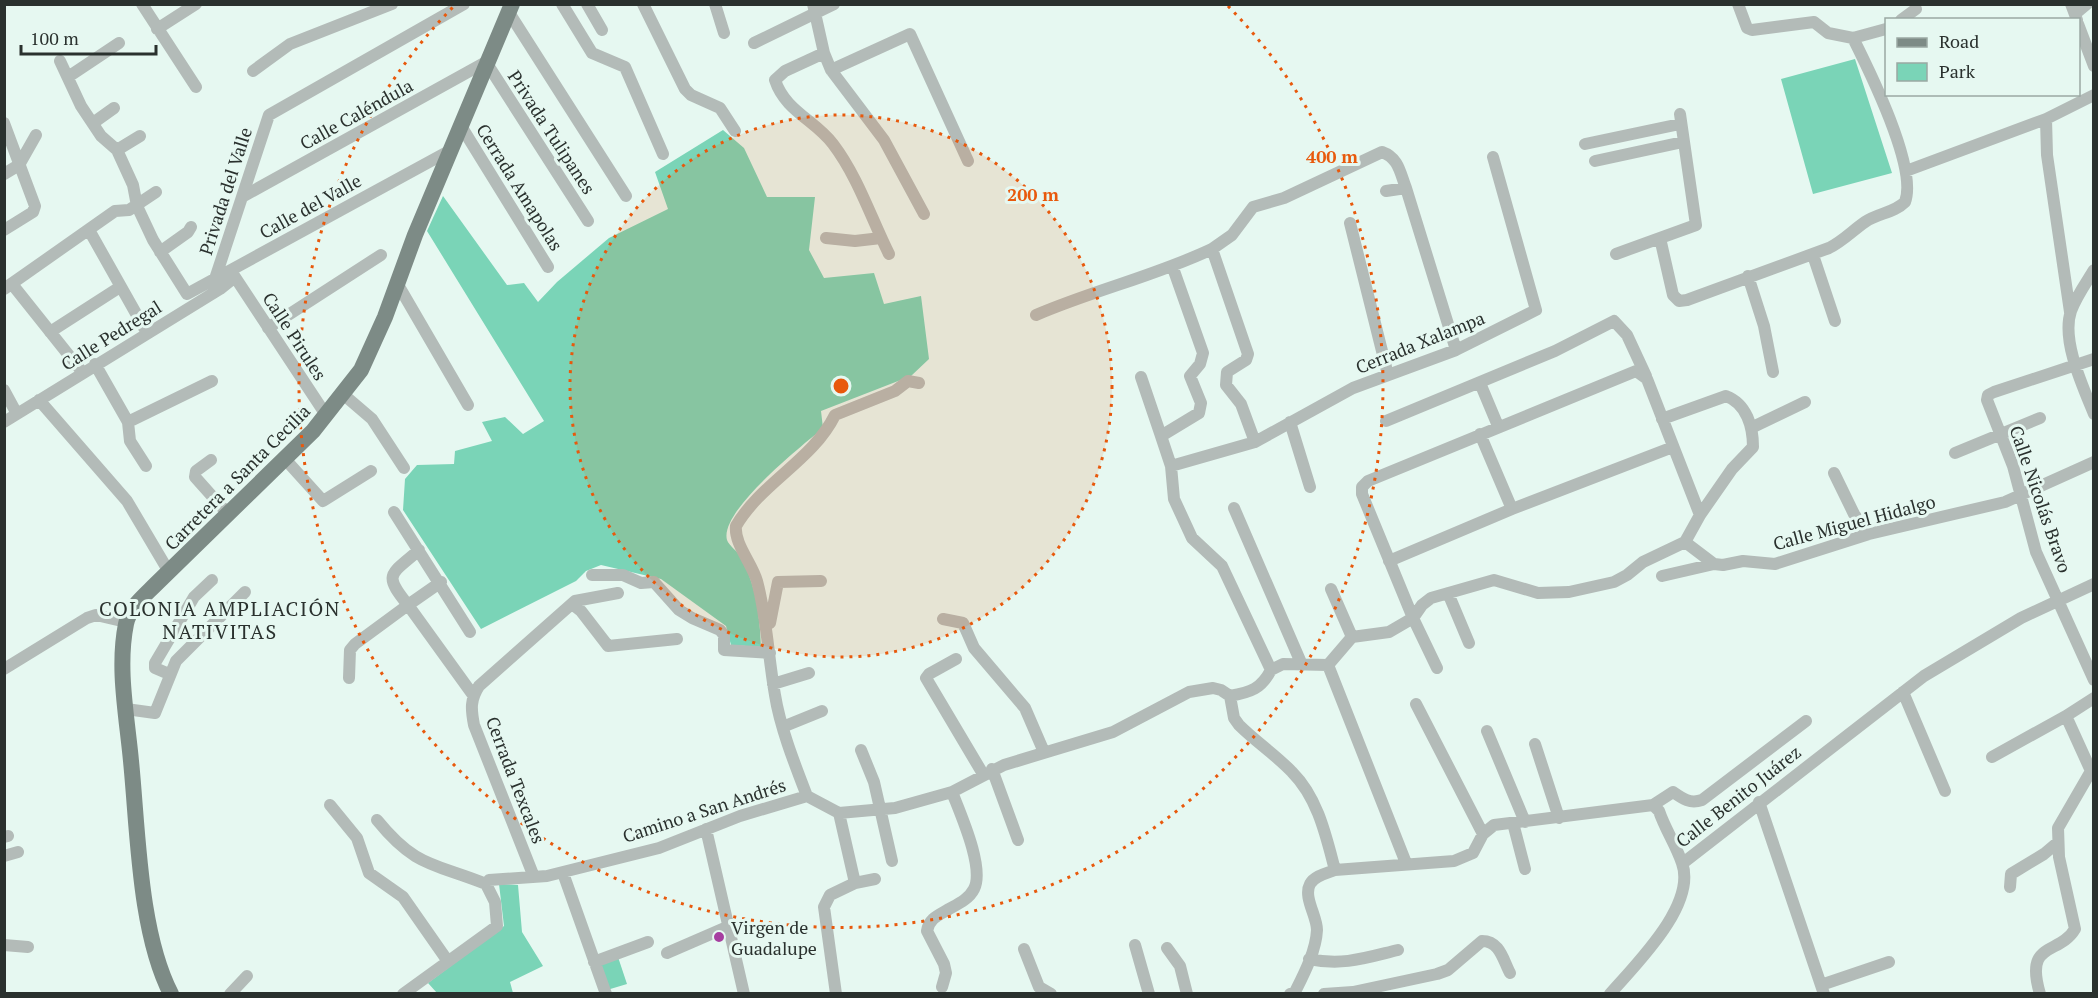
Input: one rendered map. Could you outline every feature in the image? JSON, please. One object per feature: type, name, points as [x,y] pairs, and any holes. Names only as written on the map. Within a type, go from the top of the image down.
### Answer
[{"type":"main road","name":"Carretera a Santa Cecilia","points":[[126,622],[135,606],[285,459],[344,395],[371,349],[486,62],[510,8]]},
{"type":"main road","points":[[126,622],[124,641],[126,709],[151,940],[171,993]]},
{"type":"street","points":[[142,4],[196,87]]},
{"type":"street","points":[[158,29],[196,4]]},
{"type":"street","points":[[253,71],[290,44],[392,4]]},
{"type":"street","name":"Privada del Valle","points":[[215,279],[268,115],[464,4]]},
{"type":"street","points":[[562,4],[592,53],[625,67],[663,154]]},
{"type":"street","points":[[587,4],[602,30]]},
{"type":"street","points":[[643,4],[685,89],[691,95],[720,108],[735,131]]},
{"type":"street","points":[[714,4],[724,33]]},
{"type":"street","points":[[754,43],[815,9],[834,4]]},
{"type":"street","points":[[1738,4],[1747,28],[1752,30],[1814,22],[1828,33],[1853,38],[1885,30]]},
{"type":"street","points":[[2075,15],[2087,4]]},
{"type":"street","points":[[510,8],[626,196]]},
{"type":"street","points":[[815,9],[824,53],[831,70],[884,140],[924,214]]},
{"type":"street","points":[[1904,18],[1916,9]]},
{"type":"street","points":[[2080,28],[2094,66]]},
{"type":"street","points":[[831,70],[910,34],[968,161]]},
{"type":"street","points":[[1853,38],[1882,83]]},
{"type":"street","points":[[68,77],[119,43]]},
{"type":"street","points":[[824,53],[785,71],[775,80],[790,107],[833,144],[860,190],[889,254]]},
{"type":"street","points":[[60,61],[81,106],[101,136],[117,150],[133,185],[137,206],[160,252],[188,232],[191,227]]},
{"type":"street","name":"Calle Caléndula","points":[[242,197],[486,62]]},
{"type":"street","name":"Privada Tulipanes","points":[[486,62],[588,221]]},
{"type":"street","points":[[1906,171],[2046,119],[2094,95]]},
{"type":"street","points":[[1660,238],[1673,295],[1678,301],[1687,300],[1748,276],[1813,255],[1843,241],[1864,222],[1899,207],[1907,196],[1906,171],[1886,96]]},
{"type":"street","points":[[93,123],[114,108]]},
{"type":"street","points":[[1585,144],[1680,119],[1697,221],[1692,227],[1616,254]]},
{"type":"street","points":[[2046,119],[2047,155],[2070,312],[2069,335],[2075,366],[2094,414]]},
{"type":"street","points":[[4,123],[35,206],[33,212],[4,230]]},
{"type":"street","name":"Cerrada Amapolas","points":[[461,126],[548,267]]},
{"type":"street","points":[[4,174],[19,165],[36,135]]},
{"type":"street","points":[[117,150],[140,136]]},
{"type":"street","points":[[1595,161],[1683,142]]},
{"type":"street","name":"Calle del Valle","points":[[160,252],[187,294],[215,279],[233,273],[451,150]]},
{"type":"street","points":[[1036,315],[1074,299],[1173,268],[1212,249],[1232,235],[1253,207],[1284,198],[1382,152],[1392,156],[1397,162],[1456,351]]},
{"type":"street","name":"Cerrada Xalampa","points":[[1171,466],[1255,442],[1353,388],[1456,351],[1536,310],[1493,157]]},
{"type":"street","points":[[1386,191],[1406,188]]},
{"type":"street","points":[[83,373],[8,286],[115,211],[137,206],[156,192]]},
{"type":"street","points":[[1350,223],[1388,375]]},
{"type":"street","points":[[88,230],[147,333]]},
{"type":"street","points":[[826,238],[855,241],[881,238]]},
{"type":"street","points":[[1212,249],[1248,354],[1246,360],[1227,372],[1225,378],[1227,385],[1241,404],[1255,442]]},
{"type":"street","points":[[268,328],[381,255]]},
{"type":"street","points":[[1813,255],[1835,321]]},
{"type":"street","points":[[1161,436],[1191,419],[1201,408],[1190,376],[1203,359],[1203,353],[1173,268]]},
{"type":"street","points":[[2070,312],[2094,270]]},
{"type":"street","name":"Calle Pirules","points":[[233,273],[326,416]]},
{"type":"street","name":"Calle Pedregal","points":[[4,422],[147,333],[233,273]]},
{"type":"street","points":[[1748,276],[1764,326],[1773,372]]},
{"type":"street","points":[[397,283],[468,405]]},
{"type":"street","points":[[50,332],[120,287]]},
{"type":"street","points":[[1386,421],[1480,383],[1614,321],[1627,335],[1647,379],[1700,515]]},
{"type":"street","points":[[2075,366],[2094,359]]},
{"type":"street","points":[[95,364],[128,422],[130,441],[146,466]]},
{"type":"street","name":"Calle Nicolás Bravo","points":[[2075,366],[1988,395],[1987,400],[2013,466],[2037,552],[2094,680]]},
{"type":"street","points":[[1437,668],[1389,561],[1362,494],[1362,487],[1368,481],[1630,371],[1636,371],[1647,379]]},
{"type":"street","points":[[1141,377],[1171,466],[1174,499],[1192,538],[1222,566],[1271,670]]},
{"type":"street","points":[[128,422],[212,381]]},
{"type":"street","points":[[807,795],[793,760],[773,684],[768,633],[757,578],[735,532],[740,519],[771,485],[826,432],[835,415],[895,391],[908,381],[919,383]]},
{"type":"street","points":[[1480,383],[1498,426]]},
{"type":"street","points":[[4,390],[17,414]]},
{"type":"street","points":[[344,395],[372,419],[405,468]]},
{"type":"street","points":[[1230,696],[1256,689],[1271,670],[1283,664],[1328,665],[1352,638],[1389,632],[1413,618],[1427,601],[1448,593],[1494,580],[1538,593],[1569,592],[1614,582],[1627,575],[1642,562],[1685,542],[1731,469],[1754,447],[1753,427],[1738,402],[1726,396],[1662,418]]},
{"type":"street","points":[[39,400],[127,501],[169,572]]},
{"type":"street","points":[[1753,427],[1805,402]]},
{"type":"street","points":[[1955,453],[2040,418]]},
{"type":"street","points":[[1290,422],[1310,487]]},
{"type":"street","points":[[1480,434],[1512,509]]},
{"type":"street","points":[[1389,561],[1512,509],[1673,447]]},
{"type":"street","points":[[285,459],[323,501],[371,471]]},
{"type":"street","points":[[211,460],[196,471],[195,477],[228,514]]},
{"type":"street","name":"Calle Miguel Hidalgo","points":[[1662,576],[1714,564],[1723,565],[1743,561],[1775,564],[1869,534],[1994,505],[2020,496],[2094,462]]},
{"type":"street","points":[[1834,473],[1854,514],[1869,534]]},
{"type":"street","points":[[1234,508],[1302,665]]},
{"type":"street","points":[[394,512],[441,582],[470,632]]},
{"type":"street","points":[[1685,542],[1714,564]]},
{"type":"street","points":[[419,550],[395,571],[391,584],[473,694],[572,604],[588,598],[618,593]]},
{"type":"street","points":[[592,574],[623,576],[642,583],[654,582],[679,610],[720,630],[724,635],[724,650],[770,653]]},
{"type":"street","points":[[168,674],[155,668],[155,663],[194,597],[212,580]]},
{"type":"street","points":[[768,633],[778,582],[821,581]]},
{"type":"street","points":[[349,678],[351,650],[355,644],[441,582]]},
{"type":"street","name":"Calle Benito Juárez","points":[[1653,805],[1659,811],[1683,863],[1903,692],[2002,628],[2094,584]]},
{"type":"street","points":[[1331,589],[1352,638]]},
{"type":"street","points":[[126,709],[155,713],[168,674],[176,661],[245,592]]},
{"type":"street","points":[[1448,593],[1469,643]]},
{"type":"street","points":[[572,604],[582,611],[608,646],[677,639]]},
{"type":"street","points":[[4,669],[87,618],[96,615],[126,622]]},
{"type":"street","points":[[944,619],[963,623],[974,648],[1025,708],[1044,752]]},
{"type":"street","points":[[956,659],[926,678],[988,772],[1018,840]]},
{"type":"street","points":[[1328,665],[1406,863]]},
{"type":"street","points":[[773,684],[809,673]]},
{"type":"street","points":[[855,883],[839,813],[880,811],[952,792],[988,772],[1044,752],[1113,732],[1198,689],[1221,690],[1230,696],[1234,718],[1239,725],[1294,774],[1319,814],[1335,870]]},
{"type":"street","points":[[1903,692],[1946,790]]},
{"type":"street","name":"Cerrada Texcales","points":[[473,694],[471,703],[474,725],[534,877]]},
{"type":"street","points":[[1992,757],[2094,698]]},
{"type":"street","points":[[1416,704],[1483,834]]},
{"type":"street","points":[[784,726],[822,711]]},
{"type":"street","points":[[2040,993],[2035,979],[2035,967],[2040,957],[2075,928],[2064,889],[2057,843],[2058,828],[2091,771],[2066,716]]},
{"type":"street","points":[[1296,993],[1315,944],[1317,926],[1308,892],[1310,884],[1318,877],[1335,870],[1406,863],[1440,863],[1466,857],[1477,848],[1483,834],[1494,825],[1653,805],[1673,792],[1686,800],[1694,802],[1702,800],[1806,721]]},
{"type":"street","points":[[1487,731],[1519,823],[1525,869]]},
{"type":"street","points":[[1535,744],[1559,818]]},
{"type":"street","points":[[861,750],[874,782],[892,861]]},
{"type":"street","points":[[942,987],[946,974],[927,931],[928,924],[933,918],[963,901],[974,890],[976,882],[971,843],[952,792]]},
{"type":"street","name":"Camino a San Andrés","points":[[486,884],[493,878],[534,877],[563,873],[659,848],[706,829],[807,795],[839,813]]},
{"type":"street","points":[[1759,802],[1822,989],[1888,962]]},
{"type":"street","points":[[330,806],[357,838],[369,873],[403,897],[447,960]]},
{"type":"street","points":[[377,820],[396,844],[421,861],[486,884],[495,902],[498,920],[497,926],[403,993]]},
{"type":"street","points":[[706,829],[744,993]]},
{"type":"street","points":[[2010,887],[2011,874],[2044,854],[2057,843]]},
{"type":"street","points":[[4,856],[18,852]]},
{"type":"street","points":[[1610,993],[1645,953],[1676,908],[1683,885],[1683,863]]},
{"type":"street","points":[[563,873],[606,993]]},
{"type":"street","points":[[836,993],[824,907],[830,895],[855,883],[875,879]]},
{"type":"street","points":[[667,953],[727,927]]},
{"type":"street","points":[[1324,993],[1353,992],[1437,974],[1454,965],[1482,941],[1500,949],[1510,973]]},
{"type":"street","points":[[594,962],[648,942]]},
{"type":"street","points":[[4,945],[28,947]]},
{"type":"street","points":[[1135,945],[1149,993]]},
{"type":"street","points":[[1024,948],[1039,987],[1051,993]]},
{"type":"street","points":[[1167,948],[1180,966],[1187,993]]},
{"type":"street","points":[[1309,958],[1332,964],[1398,950]]},
{"type":"street","points":[[230,993],[247,976]]},
{"type":"green space","points":[[1855,59],[1892,173],[1813,194],[1781,79]]},
{"type":"green space","points":[[723,130],[744,148],[767,197],[815,197],[809,250],[824,278],[874,273],[884,304],[921,296],[929,359],[911,376],[821,411],[823,428],[764,480],[736,513],[728,528],[727,540],[740,555],[754,590],[761,647],[731,645],[726,626],[661,579],[601,565],[586,571],[576,581],[481,629],[403,510],[405,479],[417,465],[454,464],[455,451],[492,441],[482,422],[505,417],[523,434],[544,421],[427,231],[443,196],[507,285],[524,283],[538,302],[557,282],[609,238],[668,209],[655,172]]},
{"type":"green space","points":[[499,884],[518,885],[522,932],[543,966],[510,982],[513,993],[437,993],[428,983],[504,926]]},
{"type":"green space","points":[[618,957],[627,984],[607,990],[599,963]]},
{"type":"place","name":"Virgen de Guadalupe","points":[[719,937]]},
{"type":"district","name":"COLONIA AMPLIACIÓN NATIVITAS","points":[[220,620]]}]
